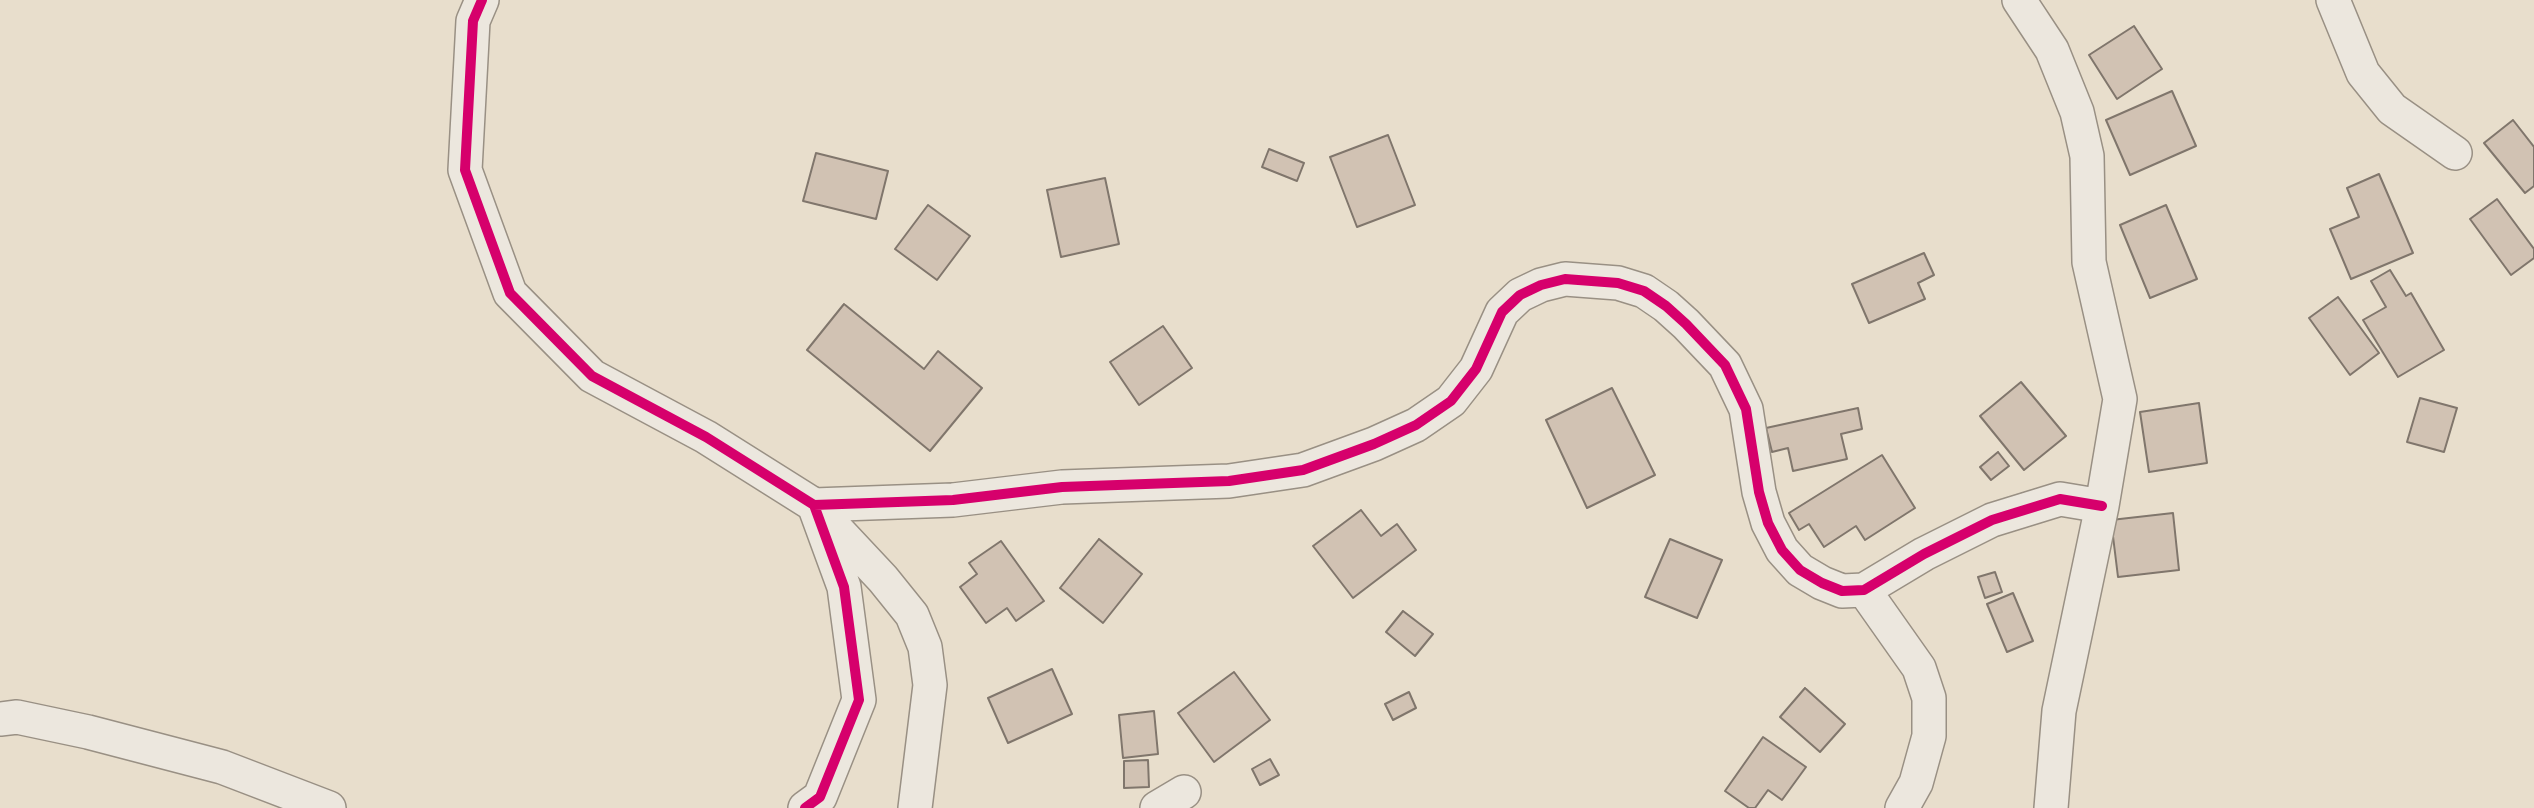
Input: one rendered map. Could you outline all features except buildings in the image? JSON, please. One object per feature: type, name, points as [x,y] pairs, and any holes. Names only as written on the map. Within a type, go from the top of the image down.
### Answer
[{"type":"street","points":[[482,0],[473,21],[466,170],[510,293],[592,376],[706,437],[814,505],[883,579],[912,615],[925,647],[930,685],[915,808]]},
{"type":"street","points":[[2019,0],[2052,50],[2077,112],[2087,156],[2090,262],[2120,399],[2102,506],[2059,710],[2051,808]]},
{"type":"street","points":[[2333,0],[2363,73],[2392,109],[2455,153]]},
{"type":"street","points":[[814,505],[953,500],[1062,487],[1229,481],[1303,470],[1416,425],[1451,401],[1475,369],[1502,312],[1520,295],[1541,285],[1564,279],[1618,283],[1644,291],[1666,306],[1725,365],[1745,409],[1759,492],[1768,523],[1782,550],[1800,569],[1822,583],[1842,591],[1864,590],[1924,554],[1993,520],[2060,499],[2102,506]]},
{"type":"street","points":[[805,808],[820,797],[859,700],[844,587],[814,505]]},
{"type":"street","points":[[1864,590],[1919,668],[1929,698],[1929,736],[1916,783],[1902,808]]},
{"type":"street","points":[[0,719],[17,718],[88,732],[222,767],[329,808]]},
{"type":"cycle path","points":[[482,0],[473,21],[465,170],[510,293],[592,376],[706,437],[814,505],[844,587],[859,700],[820,797],[805,808]]},
{"type":"cycle path","points":[[814,505],[953,500],[1062,487],[1229,481],[1303,470],[1374,444],[1416,425],[1451,401],[1476,369],[1502,312],[1520,295],[1541,285],[1565,279],[1618,283],[1644,291],[1686,324],[1725,365],[1746,409],[1759,492],[1768,523],[1782,550],[1800,570],[1822,583],[1842,591],[1864,590],[1924,554],[1992,520],[2060,499],[2102,506]]}]
